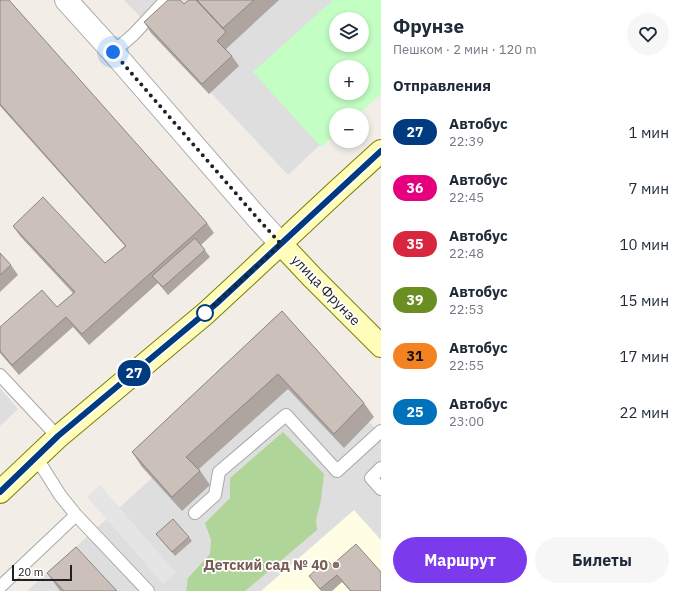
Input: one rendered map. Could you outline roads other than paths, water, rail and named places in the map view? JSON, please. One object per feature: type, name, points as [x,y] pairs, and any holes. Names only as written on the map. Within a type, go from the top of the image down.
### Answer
[{"type":"main road","points":[[0,492],[58,436],[206,313],[381,151]]},
{"type":"main road","name":"улица Фрунзе","points":[[281,244],[381,346]]},
{"type":"street","name":"улица Фрунзе","points":[[66,0],[281,244]]},
{"type":"lane","points":[[113,52],[133,35],[166,0]]},
{"type":"lane","points":[[0,375],[58,436]]},
{"type":"lane","points":[[195,513],[215,495],[219,472],[286,415],[337,471],[381,431]]},
{"type":"lane","points":[[36,457],[60,495],[148,591]]},
{"type":"lane","points":[[381,468],[371,478],[381,489]]},
{"type":"lane","points":[[0,587],[76,514]]},
{"type":"place","name":"Детский сад № 40","points":[[336,565]]}]
